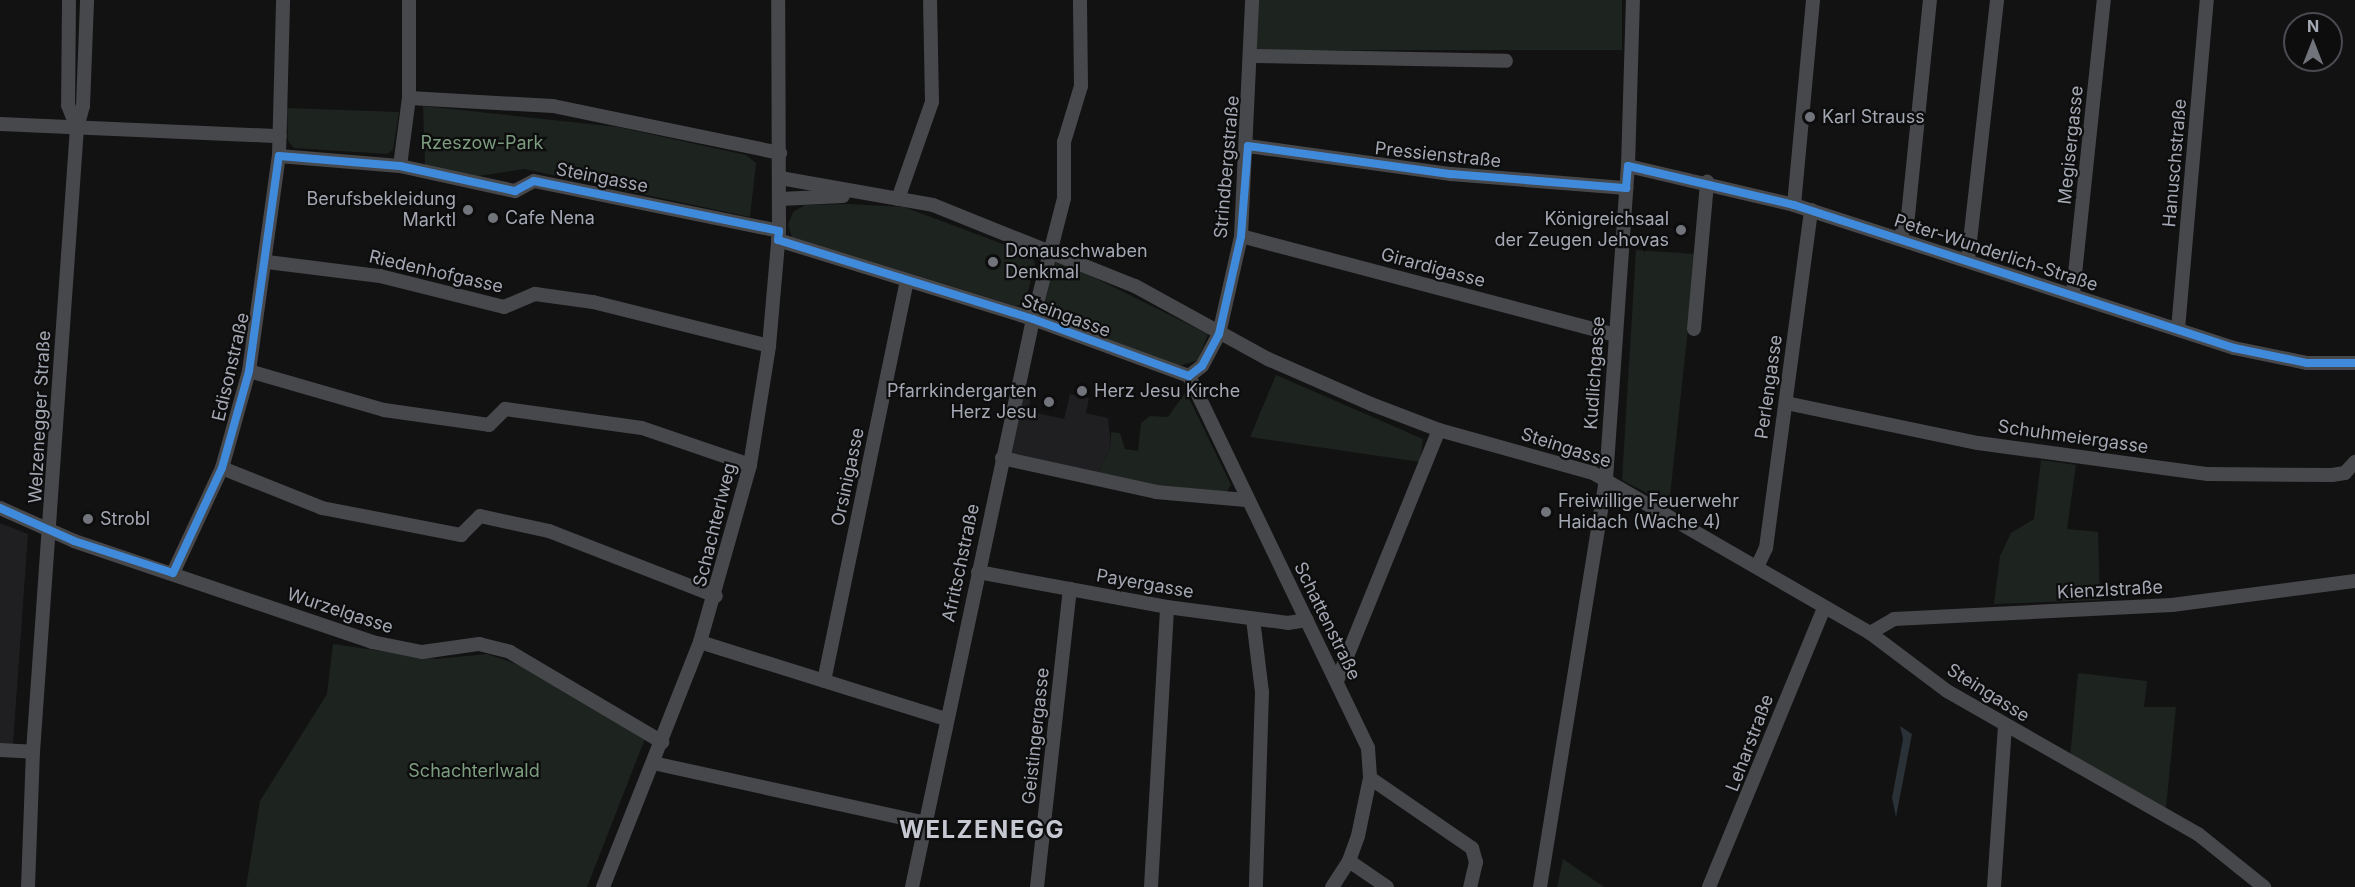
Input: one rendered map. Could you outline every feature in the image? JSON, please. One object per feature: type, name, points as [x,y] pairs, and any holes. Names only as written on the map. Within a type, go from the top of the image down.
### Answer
[{"type":"street","name":"Welzenegger Straße","points":[[69,0],[68,105],[77,128]]},
{"type":"street","name":"Welzenegger Straße","points":[[28,887],[33,752],[51,528],[77,128],[83,105],[87,0]]},
{"type":"street","name":"Edisonstraße","points":[[173,573],[222,468],[249,371],[267,262],[279,156],[283,0]]},
{"type":"street","points":[[400,166],[409,98],[409,0]]},
{"type":"street","name":"Schachterlweg","points":[[603,887],[700,642],[716,596],[750,465],[769,346],[778,235],[780,153],[778,0]]},
{"type":"street","points":[[898,199],[932,102],[930,0]]},
{"type":"street","name":"Afritschstraße","points":[[912,887],[1032,319],[1064,198],[1064,142],[1081,87],[1080,0]]},
{"type":"street","name":"Strindbergstraße","points":[[1189,376],[1202,366],[1219,334],[1241,236],[1253,56],[1251,0]]},
{"type":"street","name":"Kudlichgasse","points":[[1540,887],[1606,478],[1628,166],[1632,0]]},
{"type":"street","points":[[1794,205],[1813,0]]},
{"type":"street","points":[[1900,238],[1908,216],[1930,0]]},
{"type":"street","points":[[1968,259],[1997,0]]},
{"type":"street","name":"Megisergasse","points":[[2073,293],[2104,0]]},
{"type":"street","name":"Hanuschstraße","points":[[2178,329],[2207,0]]},
{"type":"street","points":[[1253,56],[1506,61]]},
{"type":"street","points":[[409,98],[553,106],[780,153]]},
{"type":"street","points":[[0,124],[280,136]]},
{"type":"street","name":"Pressienstraße","points":[[1248,146],[1431,172],[1626,188]]},
{"type":"street","name":"Steingasse","points":[[279,156],[400,166],[515,191],[534,181],[778,235],[908,280],[1032,319],[1189,376]]},
{"type":"street","name":"Peter-Wunderlich-Straße","points":[[1628,166],[1707,182],[1811,210],[2073,293],[2178,329],[2307,363],[2355,363]]},
{"type":"street","name":"Steingasse","points":[[780,178],[863,195],[933,205],[1051,249],[1135,286],[1219,334],[1439,430],[1606,478],[1757,567],[1823,611],[1870,633],[1947,691],[2198,834],[2264,887]]},
{"type":"street","points":[[1694,328],[1707,182]]},
{"type":"street","name":"Steingasse","points":[[780,199],[863,195]]},
{"type":"street","name":"Perlengasse","points":[[1757,567],[1766,548],[1811,210]]},
{"type":"street","name":"Girardigasse","points":[[1241,236],[1616,335]]},
{"type":"street","name":"Riedenhofgasse","points":[[267,262],[380,276],[504,307],[535,294],[593,302],[769,346]]},
{"type":"street","name":"Orsinigasse","points":[[824,681],[908,280]]},
{"type":"street","points":[[249,371],[396,411],[489,425],[506,409],[642,428],[750,465]]},
{"type":"street","name":"Schattenstraße","points":[[1189,376],[1246,500],[1368,748],[1370,778],[1349,861],[1332,887]]},
{"type":"street","name":"Schuhmeiergasse","points":[[1786,403],[1978,443],[2208,474],[2332,475],[2345,472],[2355,462]]},
{"type":"street","points":[[1337,681],[1439,430]]},
{"type":"street","points":[[1002,458],[1156,492],[1246,500]]},
{"type":"street","points":[[222,468],[322,508],[461,534],[480,516],[549,531],[716,596]]},
{"type":"street","name":"Wurzelgasse","points":[[0,507],[173,573],[372,642],[422,652],[479,644],[510,652],[662,742]]},
{"type":"street","name":"Payergasse","points":[[978,572],[1167,607],[1253,619],[1307,620]]},
{"type":"street","name":"Kienzlstraße","points":[[1870,633],[1894,619],[2172,604],[2355,581]]},
{"type":"street","name":"Geistingergasse","points":[[1037,887],[1070,589]]},
{"type":"street","points":[[1151,887],[1167,607]]},
{"type":"street","name":"Leharstraße","points":[[1709,887],[1823,611]]},
{"type":"street","points":[[1253,619],[1262,692],[1256,887]]},
{"type":"street","points":[[700,642],[946,719]]},
{"type":"street","points":[[1994,887],[2006,725]]},
{"type":"street","points":[[0,750],[33,752]]},
{"type":"street","points":[[653,763],[925,823]]},
{"type":"street","points":[[1370,778],[1472,848],[1476,862],[1470,887]]},
{"type":"street","points":[[1349,861],[1387,887]]},
{"type":"shaded area","points":[[1033,387],[1028,411],[1064,419],[1070,394],[1089,398],[1086,413],[1108,418],[1111,446],[1097,476],[1011,455],[1020,391]]},
{"type":"shaded area","points":[[0,523],[28,534],[13,744],[0,743]]},
{"type":"shaded area","points":[[1900,726],[1912,734],[1896,817],[1892,798],[1903,739]]},
{"type":"green space","points":[[1257,0],[1622,0],[1622,50],[1257,50]]},
{"type":"green space","name":"Rzeszow-Park","points":[[423,106],[618,127],[746,155],[756,163],[750,217],[524,169],[478,176],[425,165]]},
{"type":"green space","points":[[287,108],[399,112],[393,150],[387,154],[294,148],[288,141]]},
{"type":"green space","points":[[848,204],[904,207],[1032,255],[1035,264],[1025,303],[1016,306],[792,237],[788,225],[793,212],[805,205]]},
{"type":"green space","points":[[1636,250],[1696,254],[1669,505],[1622,480]]},
{"type":"green space","points":[[1055,258],[1208,334],[1198,360],[1176,367],[1041,315]]},
{"type":"green space","points":[[1276,375],[1423,439],[1420,462],[1250,437]]},
{"type":"green space","points":[[1186,392],[1231,485],[1224,496],[1097,476],[1111,446],[1111,432],[1120,433],[1125,449],[1138,451],[1141,423],[1150,416],[1168,417]]},
{"type":"green space","points":[[2041,460],[2076,465],[2067,529],[2098,532],[2100,600],[1994,604],[2000,556],[2011,533],[2034,519]]},
{"type":"green space","name":"Schachterlwald","points":[[333,644],[436,659],[487,654],[528,668],[646,736],[587,887],[246,887],[260,801],[327,694]]},
{"type":"green space","points":[[2078,673],[2147,681],[2144,707],[2176,707],[2166,808],[2070,758]]},
{"type":"green space","points":[[1563,859],[1604,887],[1557,887]]},
{"type":"cycle path","points":[[0,508],[74,541],[173,573],[222,468],[249,371],[279,156],[400,166],[515,191],[534,181],[779,231],[778,240],[1033,319],[1189,376],[1202,366],[1219,334],[1241,236],[1248,146],[1451,174],[1626,188],[1628,166],[1794,205],[2234,348],[2307,363],[2355,363]]},
{"type":"place","name":"Karl Strauss","points":[[1810,117]]},
{"type":"place","name":"Berufsbekleidung Marktl","points":[[468,210]]},
{"type":"place","name":"Cafe Nena","points":[[493,218]]},
{"type":"place","name":"Königreichsaal der Zeugen Jehovas","points":[[1681,230]]},
{"type":"place","name":"Donauschwaben Denkmal","points":[[993,262]]},
{"type":"place","name":"Herz Jesu Kirche","points":[[1082,391]]},
{"type":"place","name":"Pfarrkindergarten Herz Jesu","points":[[1049,402]]},
{"type":"place","name":"Freiwillige Feuerwehr Haidach (Wache 4)","points":[[1546,512]]},
{"type":"place","name":"Strobl","points":[[88,519]]},
{"type":"district","name":"WELZENEGG","points":[[982,830]]}]
